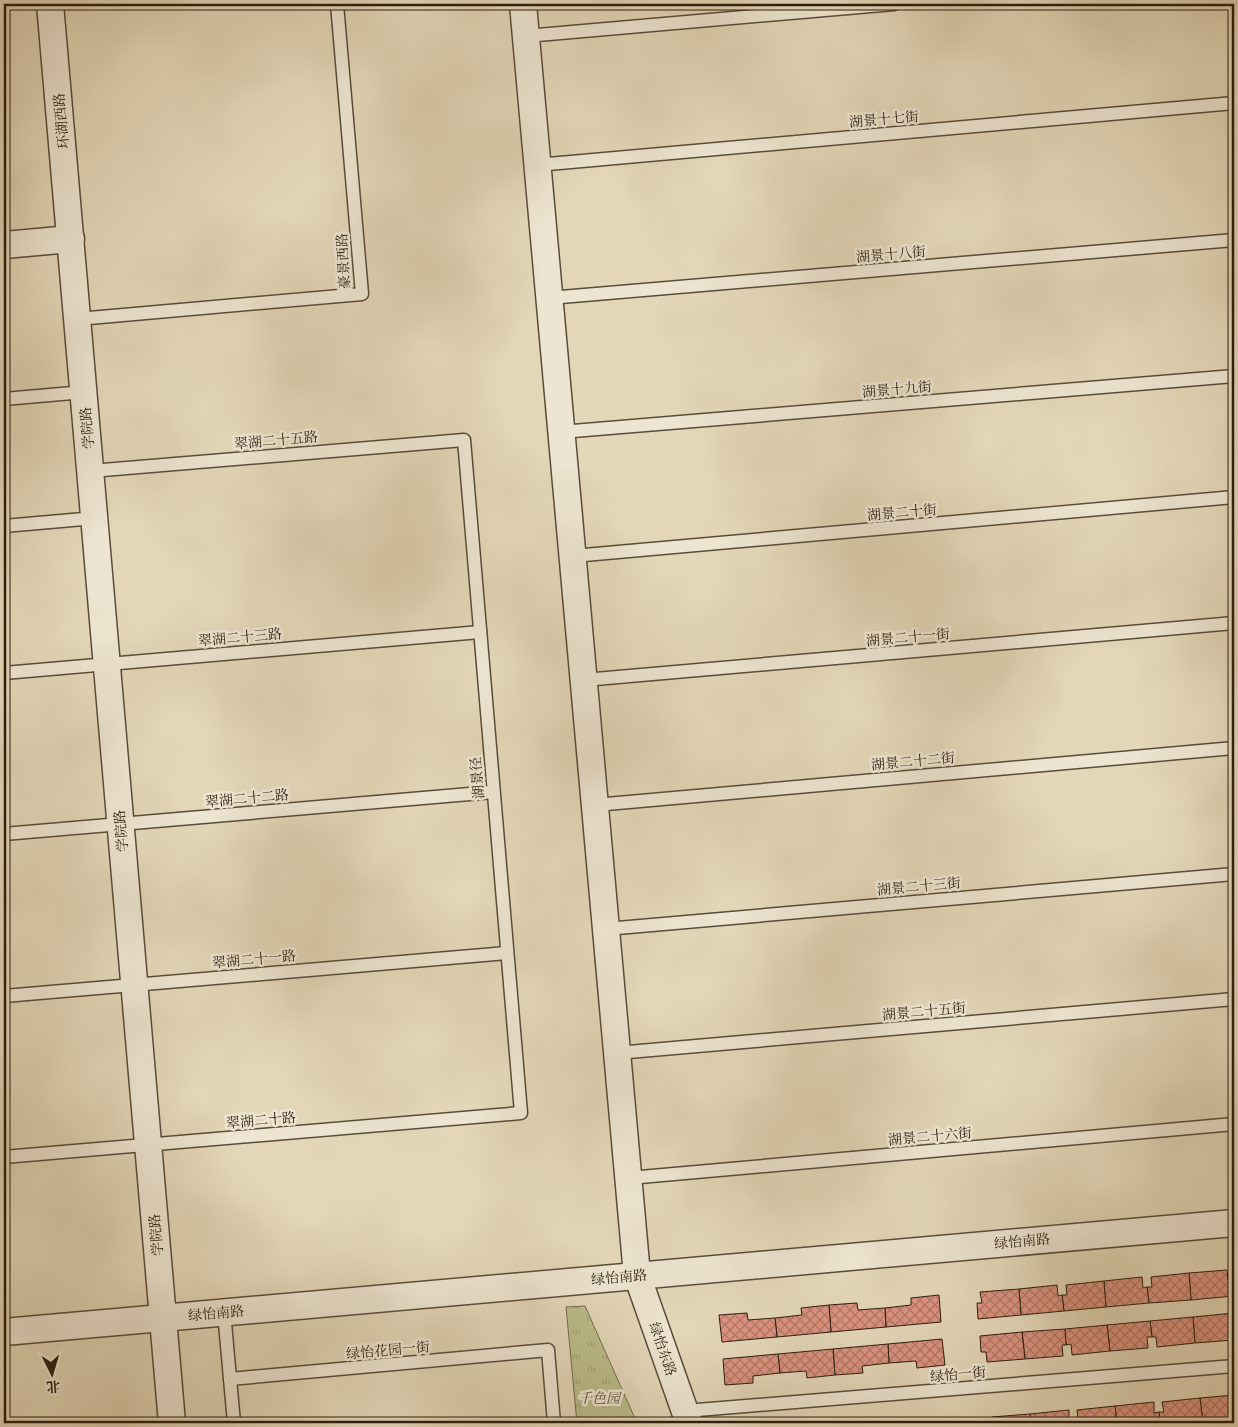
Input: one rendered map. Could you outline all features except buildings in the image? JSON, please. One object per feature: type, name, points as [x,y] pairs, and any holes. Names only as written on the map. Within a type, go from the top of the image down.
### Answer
[{"type":"street","name":"环湖西路","points":[[50,4],[71,239]]},
{"type":"street","name":"绿怡东路","points":[[523,4],[637,1275],[687,1417]]},
{"type":"street","points":[[4,245],[71,239]]},
{"type":"street","name":"学院路","points":[[71,239],[172,1423]]},
{"type":"street","name":"绿怡南路","points":[[4,1332],[1234,1223]]},
{"type":"lane","name":"豪景西路","points":[[78,319],[362,294],[337,4]]},
{"type":"lane","points":[[526,36],[894,4]]},
{"type":"lane","name":"湖景十七街","points":[[537,165],[1234,103]]},
{"type":"lane","name":"湖景十八街","points":[[549,298],[1234,240]]},
{"type":"lane","name":"湖景十九街","points":[[561,432],[1234,376]]},
{"type":"lane","points":[[4,399],[84,392]]},
{"type":"lane","name":"翠湖二十五路","points":[[90,471],[464,440]]},
{"type":"lane","name":"湖景径","points":[[464,440],[521,1113]]},
{"type":"lane","name":"湖景二十街","points":[[573,556],[1234,497]]},
{"type":"lane","points":[[4,526],[95,518]]},
{"type":"lane","name":"湖景二十一街","points":[[584,680],[1234,623]]},
{"type":"lane","name":"翠湖二十三路","points":[[4,673],[480,632]]},
{"type":"lane","name":"湖景二十二街","points":[[595,805],[1234,748]]},
{"type":"lane","name":"翠湖二十二路","points":[[4,834],[493,792]]},
{"type":"lane","name":"湖景二十三街","points":[[606,929],[1234,874]]},
{"type":"lane","name":"翠湖二十一路","points":[[4,996],[507,953]]},
{"type":"lane","name":"湖景二十五街","points":[[617,1053],[1234,999]]},
{"type":"lane","name":"翠湖二十路","points":[[4,1157],[521,1113]]},
{"type":"lane","name":"湖景二十六街","points":[[629,1178],[1234,1124]]},
{"type":"lane","points":[[224,1312],[234,1423]]},
{"type":"lane","name":"绿怡花园一街","points":[[230,1379],[548,1350],[554,1423]]},
{"type":"lane","name":"绿怡一街","points":[[687,1417],[1234,1366]]},
{"type":"green space","name":"千色园","points":[[585,1306],[637,1423],[577,1423],[566,1307]]}]
